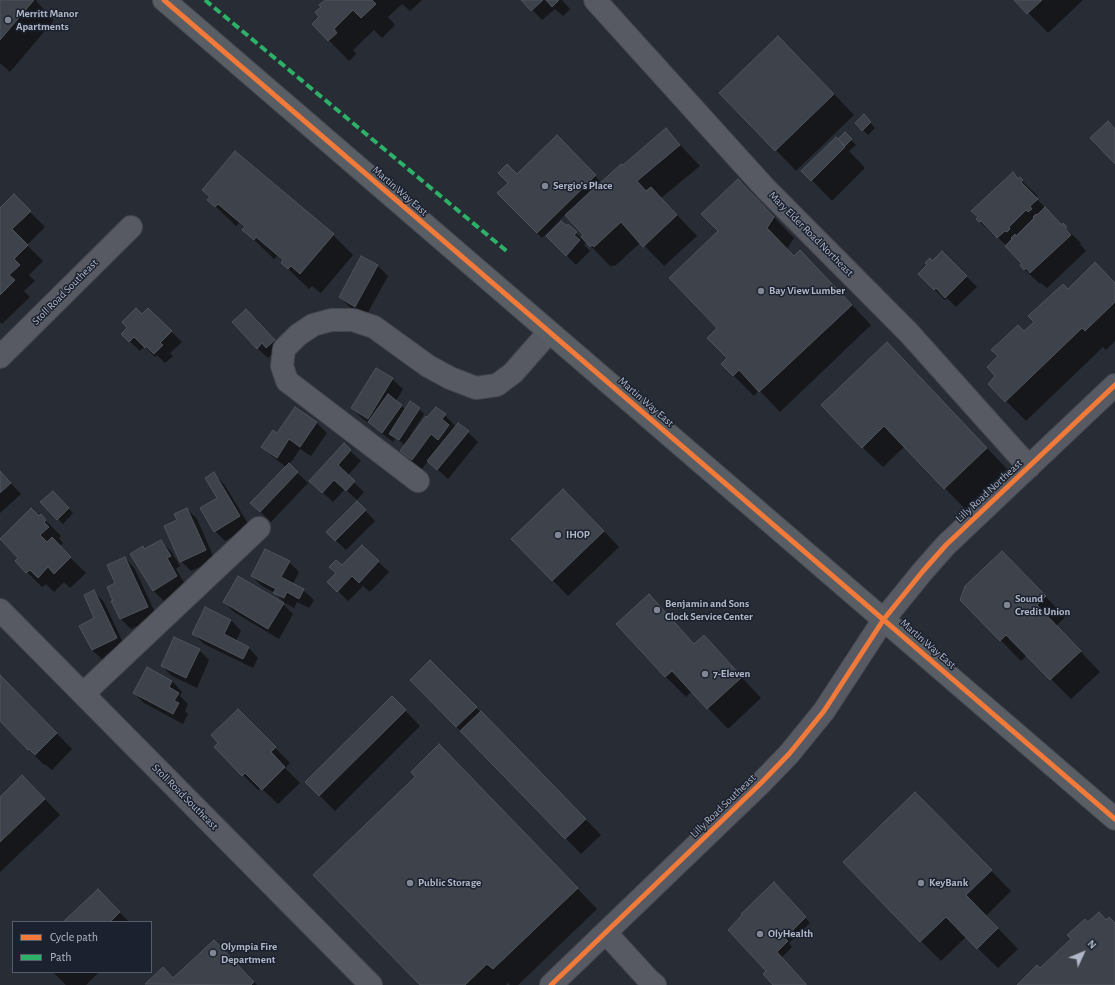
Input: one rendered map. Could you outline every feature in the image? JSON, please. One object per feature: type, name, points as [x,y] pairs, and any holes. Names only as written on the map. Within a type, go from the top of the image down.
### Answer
[{"type":"main road","name":"Martin Way East","points":[[164,0],[1115,819]]},
{"type":"street","name":"Mary Elder Road Northeast","points":[[595,0],[766,189],[909,333],[1029,467]]},
{"type":"street","name":"Stoll Road Southeast","points":[[0,357],[131,226]]},
{"type":"street","points":[[418,481],[288,381],[282,366],[284,349],[298,335],[313,326],[331,320],[354,320],[374,328],[428,366],[450,378],[476,388],[497,386],[513,373],[548,332]]},
{"type":"street","name":"Lilly Road Northeast","points":[[884,619],[946,545],[1115,385]]},
{"type":"street","points":[[83,694],[260,528]]},
{"type":"street","name":"Stoll Road Southeast","points":[[0,610],[370,985]]},
{"type":"street","name":"Lilly Road Southeast","points":[[551,985],[761,783],[789,754],[824,711],[884,619]]},
{"type":"street","points":[[606,933],[655,985]]},
{"type":"building","name":"Merritt Manor Apartments","points":[[0,0],[34,0],[0,40]]},
{"type":"building","points":[[325,0],[372,0],[376,4],[361,18],[353,10],[334,29],[337,33],[328,41],[312,24],[319,17],[315,12],[321,7],[319,5]]},
{"type":"building","points":[[521,0],[543,0],[531,11]]},
{"type":"building","points":[[546,0],[559,0],[552,7]]},
{"type":"building","points":[[1014,0],[1042,0],[1027,14]]},
{"type":"building","points":[[778,36],[834,94],[775,151],[719,93]]},
{"type":"building","points":[[864,114],[871,122],[862,131],[855,123]]},
{"type":"building","points":[[1108,121],[1115,129],[1115,164],[1090,138]]},
{"type":"building","points":[[666,128],[680,145],[637,181],[646,191],[651,187],[677,215],[643,247],[621,222],[594,247],[592,245],[590,247],[581,237],[583,235],[565,215],[621,164],[623,165]]},
{"type":"building","points":[[845,132],[852,139],[845,146],[838,139]]},
{"type":"building","name":"Sergio's Place","points":[[557,135],[596,175],[537,233],[497,193],[508,183],[498,173],[507,164],[517,174]]},
{"type":"building","points":[[836,137],[845,147],[811,181],[801,171]]},
{"type":"building","points":[[235,151],[334,234],[300,274],[291,266],[288,269],[281,263],[283,260],[256,237],[254,240],[242,230],[245,227],[218,204],[215,207],[207,200],[210,197],[202,190]]},
{"type":"building","points":[[1013,172],[1018,179],[1020,177],[1023,180],[1021,182],[1038,199],[1030,206],[1032,209],[1028,212],[1026,210],[1009,227],[1010,229],[1007,232],[1005,231],[997,238],[981,221],[979,222],[976,219],[978,217],[971,211]]},
{"type":"building","name":"Bay View Lumber","points":[[738,179],[774,217],[767,228],[794,256],[800,250],[852,305],[759,392],[739,370],[733,376],[721,364],[727,358],[707,338],[717,328],[669,278],[718,231],[701,214]]},
{"type":"building","points":[[14,194],[31,211],[12,229],[28,245],[14,259],[20,265],[9,275],[15,280],[0,295],[0,208]]},
{"type":"building","points":[[1045,207],[1062,225],[1063,223],[1067,227],[1065,228],[1071,235],[1030,273],[1026,268],[1024,270],[1020,265],[1022,264],[1005,246],[1015,234],[1016,236],[1034,218],[1033,217],[1036,214],[1037,215]]},
{"type":"building","points":[[561,221],[567,226],[568,224],[577,232],[574,235],[580,240],[566,256],[546,236]]},
{"type":"building","points":[[942,251],[967,276],[945,298],[936,288],[934,290],[918,274],[927,265],[925,263],[930,258],[932,261]]},
{"type":"building","points":[[361,256],[378,265],[355,307],[339,297]]},
{"type":"building","points":[[1095,262],[1115,283],[1115,302],[1085,331],[1082,328],[1005,402],[988,384],[995,376],[987,367],[998,356],[991,350],[1018,325],[1024,331],[1034,322],[1028,316],[1063,284],[1068,289]]},
{"type":"building","points":[[136,308],[142,314],[148,308],[172,331],[160,343],[163,345],[154,354],[146,346],[145,348],[134,337],[129,342],[121,334],[127,328],[122,322]]},
{"type":"building","points":[[246,309],[275,340],[266,348],[262,343],[257,349],[232,322]]},
{"type":"building","points":[[887,342],[987,448],[944,489],[884,426],[862,448],[821,405]]},
{"type":"building","points":[[376,368],[393,378],[368,419],[351,408]]},
{"type":"building","points":[[388,394],[402,405],[382,433],[368,422]]},
{"type":"building","points":[[410,401],[420,408],[399,440],[389,434]]},
{"type":"building","points":[[295,407],[317,422],[300,447],[289,439],[277,458],[261,447],[273,430],[277,433]]},
{"type":"building","points":[[436,407],[446,414],[442,419],[449,425],[438,440],[431,434],[412,460],[400,451],[426,416],[427,417]]},
{"type":"building","points":[[458,423],[469,431],[437,470],[427,461]]},
{"type":"building","points":[[344,443],[351,450],[338,465],[355,481],[346,491],[334,480],[322,493],[309,481]]},
{"type":"building","points":[[289,463],[298,472],[260,512],[250,503]]},
{"type":"building","points":[[0,471],[11,483],[0,493]]},
{"type":"building","points":[[214,472],[240,516],[214,532],[200,508],[217,498],[205,478]]},
{"type":"building","name":"IHOP","points":[[563,489],[604,531],[552,581],[511,539]]},
{"type":"building","points":[[53,491],[69,508],[57,520],[40,502]]},
{"type":"building","points":[[357,501],[366,510],[335,541],[326,532]]},
{"type":"building","points":[[31,508],[39,516],[41,514],[46,520],[44,522],[49,527],[40,535],[47,542],[52,537],[71,557],[54,574],[48,567],[38,578],[30,570],[26,573],[15,561],[18,558],[0,539]]},
{"type":"building","points":[[187,508],[206,550],[180,562],[164,526],[177,520],[174,514]]},
{"type":"building","points":[[161,540],[171,556],[167,558],[177,576],[153,591],[130,554],[143,546],[144,549]]},
{"type":"building","points":[[362,545],[379,561],[359,583],[352,576],[337,592],[327,582],[336,573],[329,567],[336,560],[342,565]]},
{"type":"building","points":[[265,549],[290,561],[281,577],[304,589],[299,599],[287,592],[284,598],[273,593],[276,589],[251,576]]},
{"type":"building","points":[[1002,551],[1046,596],[1037,605],[1081,651],[1050,680],[1006,635],[1000,641],[960,600],[965,586]]},
{"type":"building","points":[[125,557],[148,607],[120,619],[111,601],[113,601],[107,587],[115,583],[107,565]]},
{"type":"building","points":[[238,576],[284,603],[268,629],[223,602]]},
{"type":"building","points":[[94,590],[117,638],[92,650],[79,626],[94,618],[84,595]]},
{"type":"building","points":[[649,594],[694,644],[704,635],[742,677],[707,709],[672,671],[665,677],[616,624]]},
{"type":"building","points":[[205,607],[231,620],[224,634],[249,647],[243,659],[192,634]]},
{"type":"building","points":[[174,637],[200,649],[186,678],[161,666]]},
{"type":"building","points":[[430,660],[477,707],[456,727],[410,680]]},
{"type":"building","points":[[147,667],[172,681],[169,687],[179,693],[174,701],[179,703],[173,714],[133,693]]},
{"type":"building","points":[[0,675],[57,733],[35,755],[29,749],[28,750],[0,721]]},
{"type":"building","points":[[392,696],[406,710],[319,796],[305,782]]},
{"type":"building","points":[[238,709],[276,747],[271,752],[285,767],[262,790],[245,773],[242,776],[214,747],[218,743],[211,735]]},
{"type":"building","points":[[481,711],[586,819],[565,839],[460,731]]},
{"type":"building","points":[[439,744],[578,888],[493,969],[487,964],[465,985],[420,985],[313,875],[415,777],[411,772]]},
{"type":"building","points":[[22,775],[45,799],[0,842],[0,797]]},
{"type":"building","name":"KeyBank","points":[[915,792],[992,870],[966,895],[998,928],[977,949],[946,917],[920,942],[843,862]]},
{"type":"building","name":"OlyHealth","points":[[774,882],[806,917],[785,938],[788,941],[777,952],[806,985],[773,985],[763,974],[766,971],[728,930],[742,915],[741,914]]},
{"type":"building","points":[[98,889],[120,912],[111,921],[64,921]]},
{"type":"building","points":[[1099,912],[1106,920],[1109,917],[1115,923],[1115,985],[1017,985],[1037,965],[1040,968],[1071,939],[1067,935],[1085,919],[1088,922]]},
{"type":"building","name":"Olympia Fire Department","points":[[214,940],[254,982],[251,985],[145,984],[163,967],[173,978]]},
{"type":"marked path","points":[[205,0],[509,253]]},
{"type":"cycle path","points":[[164,0],[1115,819]]},
{"type":"cycle path","points":[[551,985],[761,783],[789,754],[824,711],[884,619],[923,571],[946,545],[1115,385]]},
{"type":"place","name":"Merritt Manor Apartments","points":[[8,20]]},
{"type":"place","name":"Sergio's Place","points":[[545,186]]},
{"type":"place","name":"Bay View Lumber","points":[[761,291]]},
{"type":"place","name":"IHOP","points":[[558,535]]},
{"type":"place","name":"Sound Credit Union","points":[[1007,605]]},
{"type":"place","name":"Benjamin and Sons Clock Service Center","points":[[657,610]]},
{"type":"place","name":"7-Eleven","points":[[705,674]]},
{"type":"place","name":"Public Storage","points":[[410,883]]},
{"type":"place","name":"KeyBank","points":[[921,883]]},
{"type":"place","name":"OlyHealth","points":[[760,934]]},
{"type":"place","name":"Olympia Fire Department","points":[[213,953]]}]
